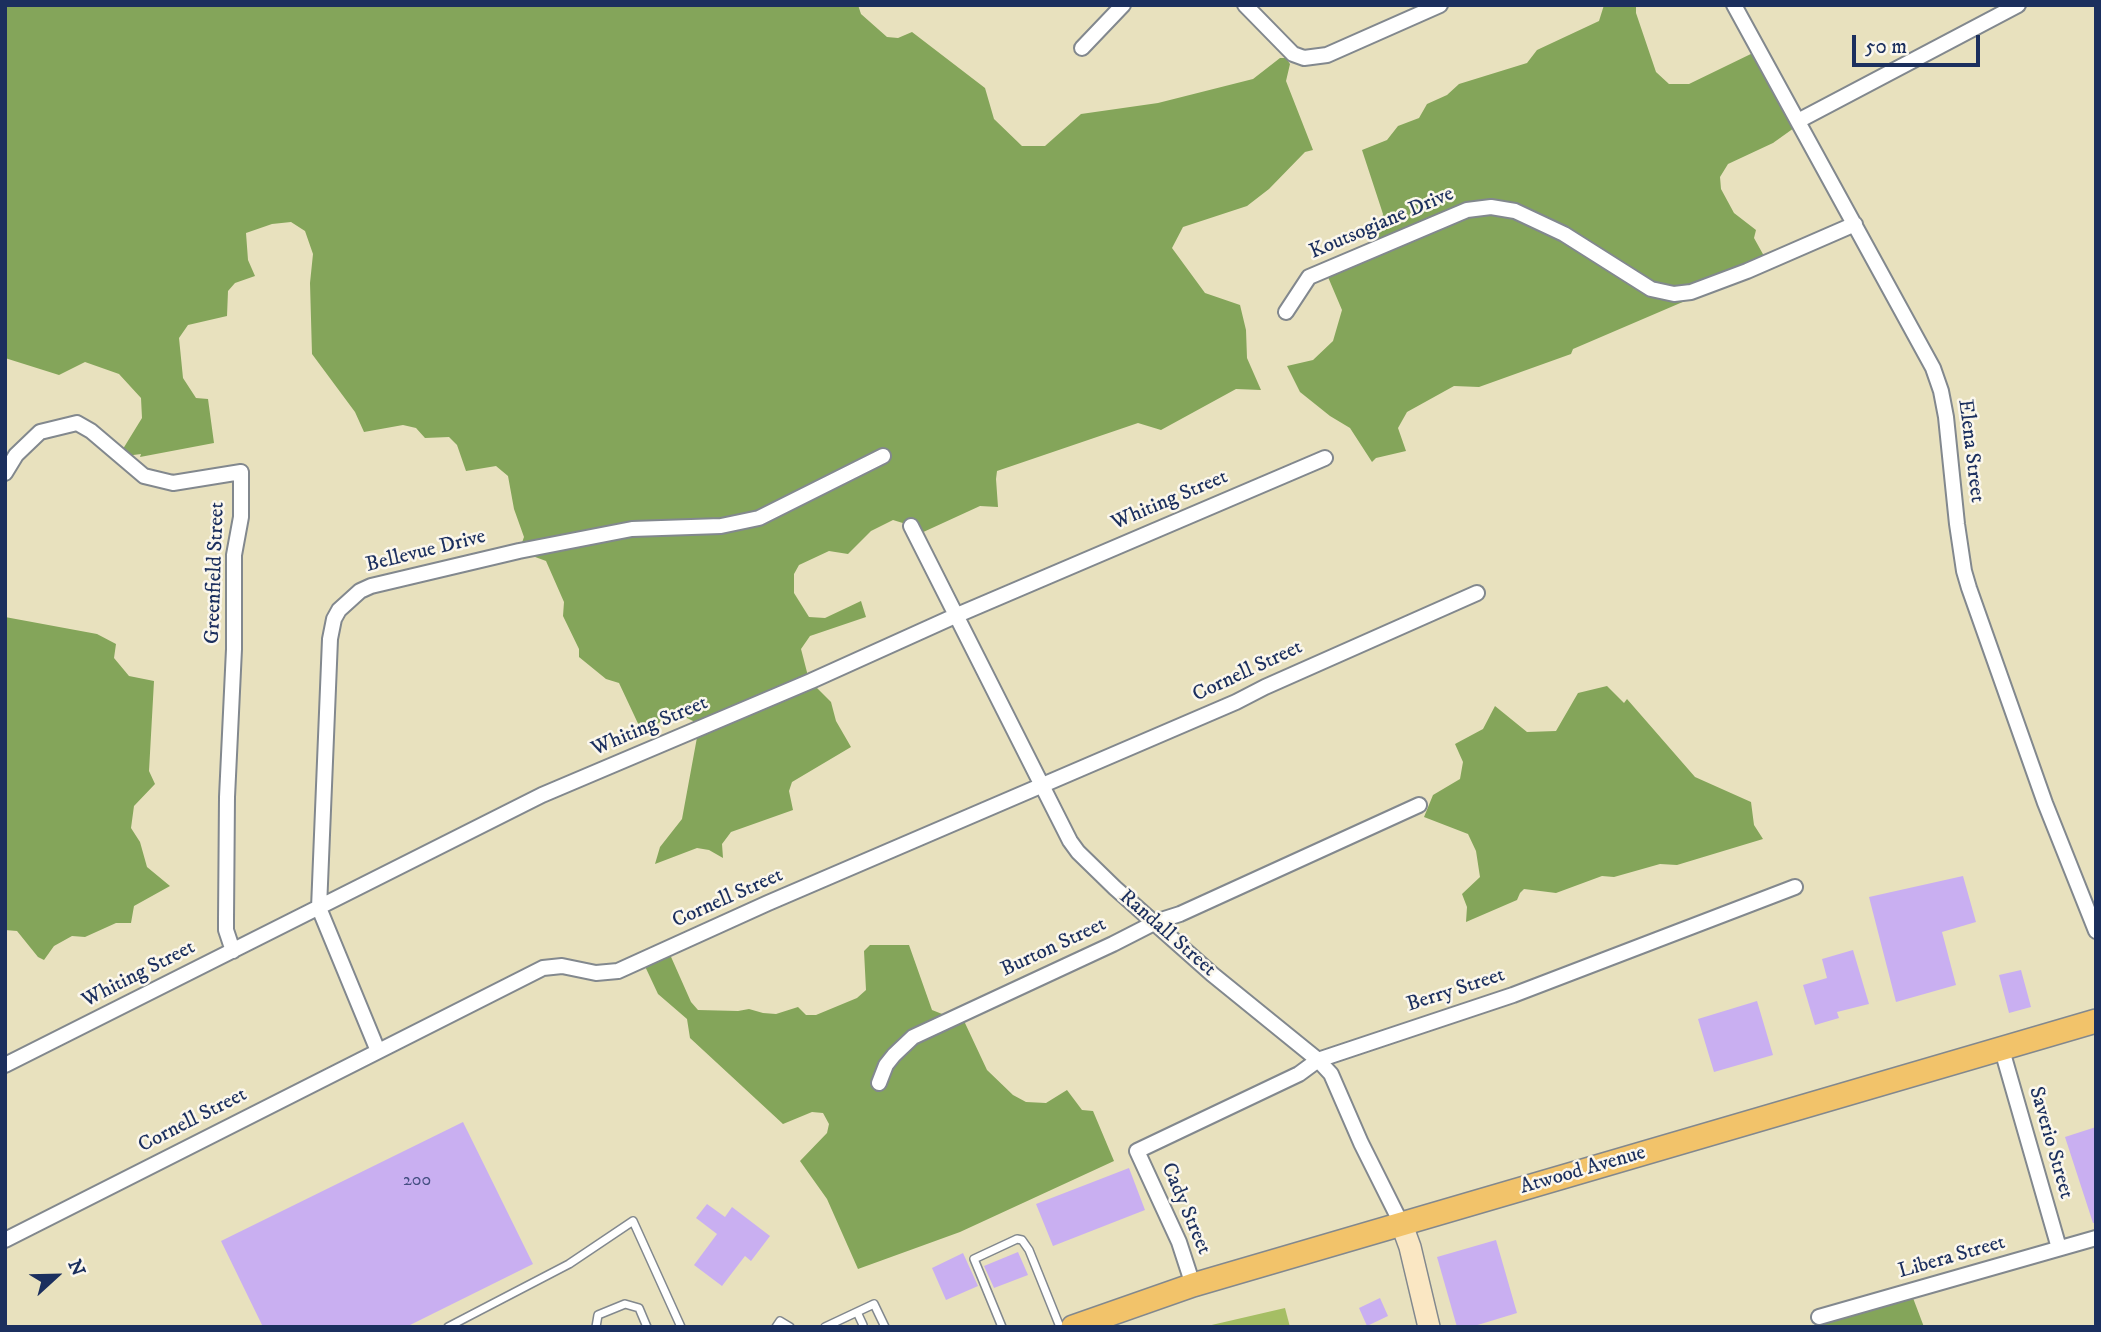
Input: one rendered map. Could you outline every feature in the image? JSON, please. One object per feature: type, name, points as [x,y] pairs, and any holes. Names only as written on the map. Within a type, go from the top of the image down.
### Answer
[{"type":"main road","name":"Atwood Avenue","points":[[1073,1327],[1193,1285],[2096,1021]]},
{"type":"street","points":[[1082,47],[1123,5]]},
{"type":"street","points":[[1245,5],[1293,54],[1304,58],[1327,55],[1440,5]]},
{"type":"street","name":"Elena Street","points":[[1734,5],[1925,351],[1941,391],[1964,571],[1969,589],[2045,803],[2096,931]]},
{"type":"street","points":[[1798,121],[2011,7]]},
{"type":"street","name":"Koutsogiane Drive","points":[[1286,312],[1309,278],[1467,210],[1491,207],[1515,211],[1564,234],[1651,289],[1674,294],[1691,292],[1747,271],[1855,224]]},
{"type":"street","name":"Greenfield Street","points":[[5,473],[16,455],[40,432],[77,423],[91,431],[144,476],[173,482],[241,472],[240,517],[234,555],[234,649],[227,797],[226,930],[233,951]]},
{"type":"street","name":"Bellevue Drive","points":[[378,1051],[319,908],[330,639],[334,619],[350,598],[371,586],[519,551],[632,529],[720,526],[759,518],[883,456]]},
{"type":"street","name":"Whiting Street","points":[[5,1065],[542,795],[1325,458]]},
{"type":"street","name":"Randall Street","points":[[911,526],[1041,786],[1078,852],[1212,974],[1318,1060],[1331,1074],[1361,1143],[1402,1225],[1410,1247],[1429,1327]]},
{"type":"street","name":"Cornell Street","points":[[5,1240],[543,968],[562,966],[596,973],[618,971],[1236,702],[1478,593]]},
{"type":"street","name":"Burton Street","points":[[879,1083],[886,1065],[914,1037],[1154,923],[1180,914],[1419,805]]},
{"type":"street","name":"Berry Street","points":[[1137,1151],[1299,1074],[1318,1060],[1513,995],[1795,887]]},
{"type":"street","name":"Saverio Street","points":[[2002,1050],[2059,1248]]},
{"type":"street","name":"Cady Street","points":[[1137,1151],[1179,1242],[1193,1285]]},
{"type":"street","name":"Libera Street","points":[[1819,1317],[2096,1238]]},
{"type":"lane","points":[[448,1327],[569,1264],[632,1221],[681,1327]]},
{"type":"lane","points":[[1002,1327],[974,1259],[1017,1239],[1022,1240],[1029,1250],[1060,1327]]},
{"type":"lane","points":[[596,1327],[598,1315],[625,1304],[639,1308],[647,1327]]},
{"type":"lane","points":[[828,1326],[874,1304],[885,1327]]},
{"type":"lane","points":[[857,1312],[863,1325]]},
{"type":"lane","points":[[776,1327],[780,1321],[790,1327]]},
{"type":"green space","points":[[5,5],[858,5],[861,14],[887,37],[898,38],[912,32],[985,88],[994,119],[1022,146],[1045,146],[1081,114],[1158,103],[1253,79],[1280,58],[1286,58],[1290,64],[1286,81],[1313,150],[1305,152],[1269,189],[1247,206],[1183,227],[1172,248],[1205,293],[1240,305],[1246,330],[1247,358],[1261,390],[1236,389],[1161,430],[1138,423],[997,471],[998,507],[980,506],[919,534],[906,524],[893,520],[871,531],[848,554],[829,551],[799,565],[794,574],[794,593],[809,617],[825,618],[861,601],[866,617],[810,636],[801,649],[809,680],[831,702],[836,721],[851,747],[792,782],[789,791],[793,810],[731,832],[722,844],[723,858],[709,850],[697,848],[655,864],[660,847],[682,819],[698,732],[693,721],[677,713],[642,732],[619,683],[606,679],[579,657],[579,649],[563,616],[564,602],[546,561],[519,551],[524,537],[514,509],[508,476],[496,466],[466,471],[457,445],[449,437],[425,438],[416,428],[403,425],[364,432],[355,412],[312,354],[310,283],[313,254],[305,231],[291,222],[272,224],[246,233],[248,260],[255,276],[235,283],[228,291],[227,316],[188,325],[179,338],[183,378],[196,398],[208,399],[214,443],[140,457],[141,454],[118,457],[142,418],[141,398],[119,374],[85,362],[59,375],[5,358]]},
{"type":"green space","points":[[1604,5],[1636,5],[1636,13],[1656,72],[1669,84],[1689,84],[1757,51],[1801,123],[1773,143],[1728,164],[1720,177],[1721,189],[1734,213],[1756,230],[1754,238],[1769,265],[1573,349],[1571,354],[1479,387],[1454,386],[1407,412],[1398,428],[1406,451],[1376,458],[1372,462],[1350,428],[1300,392],[1287,366],[1313,360],[1333,341],[1342,310],[1325,270],[1375,248],[1383,214],[1362,150],[1387,140],[1398,126],[1419,118],[1427,104],[1447,95],[1459,84],[1527,63],[1537,50],[1599,21]]},
{"type":"green space","points":[[5,617],[97,634],[116,644],[114,658],[129,676],[154,681],[149,771],[155,784],[134,806],[131,828],[140,842],[147,867],[170,886],[134,906],[131,923],[116,923],[85,937],[72,936],[54,946],[44,960],[38,957],[17,931],[5,930]]},
{"type":"green space","points":[[1607,686],[1624,703],[1627,699],[1695,777],[1751,802],[1754,825],[1763,839],[1677,865],[1660,864],[1614,877],[1602,876],[1556,893],[1524,889],[1517,900],[1466,922],[1467,907],[1462,894],[1480,877],[1476,851],[1468,834],[1424,817],[1433,795],[1460,779],[1463,762],[1455,744],[1483,729],[1495,706],[1527,732],[1556,731],[1578,693]]},
{"type":"green space","points":[[870,945],[909,945],[932,1010],[965,1023],[987,1070],[1013,1095],[1026,1102],[1046,1103],[1067,1090],[1082,1110],[1093,1111],[1114,1161],[960,1232],[858,1269],[827,1199],[800,1161],[827,1133],[829,1124],[823,1113],[812,1112],[783,1124],[690,1038],[687,1019],[658,994],[643,962],[668,950],[691,1002],[698,1010],[749,1009],[776,1014],[798,1007],[806,1015],[816,1015],[857,998],[866,990],[864,951]]},
{"type":"green space","points":[[1908,1295],[1913,1298],[1924,1327],[1808,1327]]},
{"type":"green space","points":[[1285,1308],[1290,1327],[1203,1327]]},
{"type":"building","points":[[1963,876],[1976,922],[1942,932],[1956,985],[1896,1002],[1869,897]]},
{"type":"building","points":[[1853,950],[1869,1004],[1837,1012],[1839,1018],[1815,1025],[1803,985],[1827,978],[1822,959]]},
{"type":"building","points":[[2021,970],[2031,1007],[2009,1013],[1999,975]]},
{"type":"building","points":[[1757,1001],[1773,1055],[1714,1072],[1698,1019]]},
{"type":"building","points":[[463,1122],[533,1264],[406,1327],[263,1327],[221,1241]]},
{"type":"building","points":[[2096,1127],[2096,1223],[2093,1223],[2065,1137]]},
{"type":"building","points":[[1129,1168],[1145,1210],[1053,1246],[1036,1204]]},
{"type":"building","points":[[707,1204],[725,1217],[732,1207],[770,1236],[751,1261],[745,1256],[722,1286],[694,1265],[717,1234],[696,1218]]},
{"type":"building","points":[[1496,1240],[1517,1313],[1471,1327],[1457,1327],[1437,1257]]},
{"type":"building","points":[[1018,1252],[1028,1275],[994,1288],[984,1266]]},
{"type":"building","points":[[963,1253],[978,1286],[946,1300],[932,1268]]},
{"type":"building","points":[[1380,1298],[1388,1316],[1367,1326],[1359,1308]]}]
